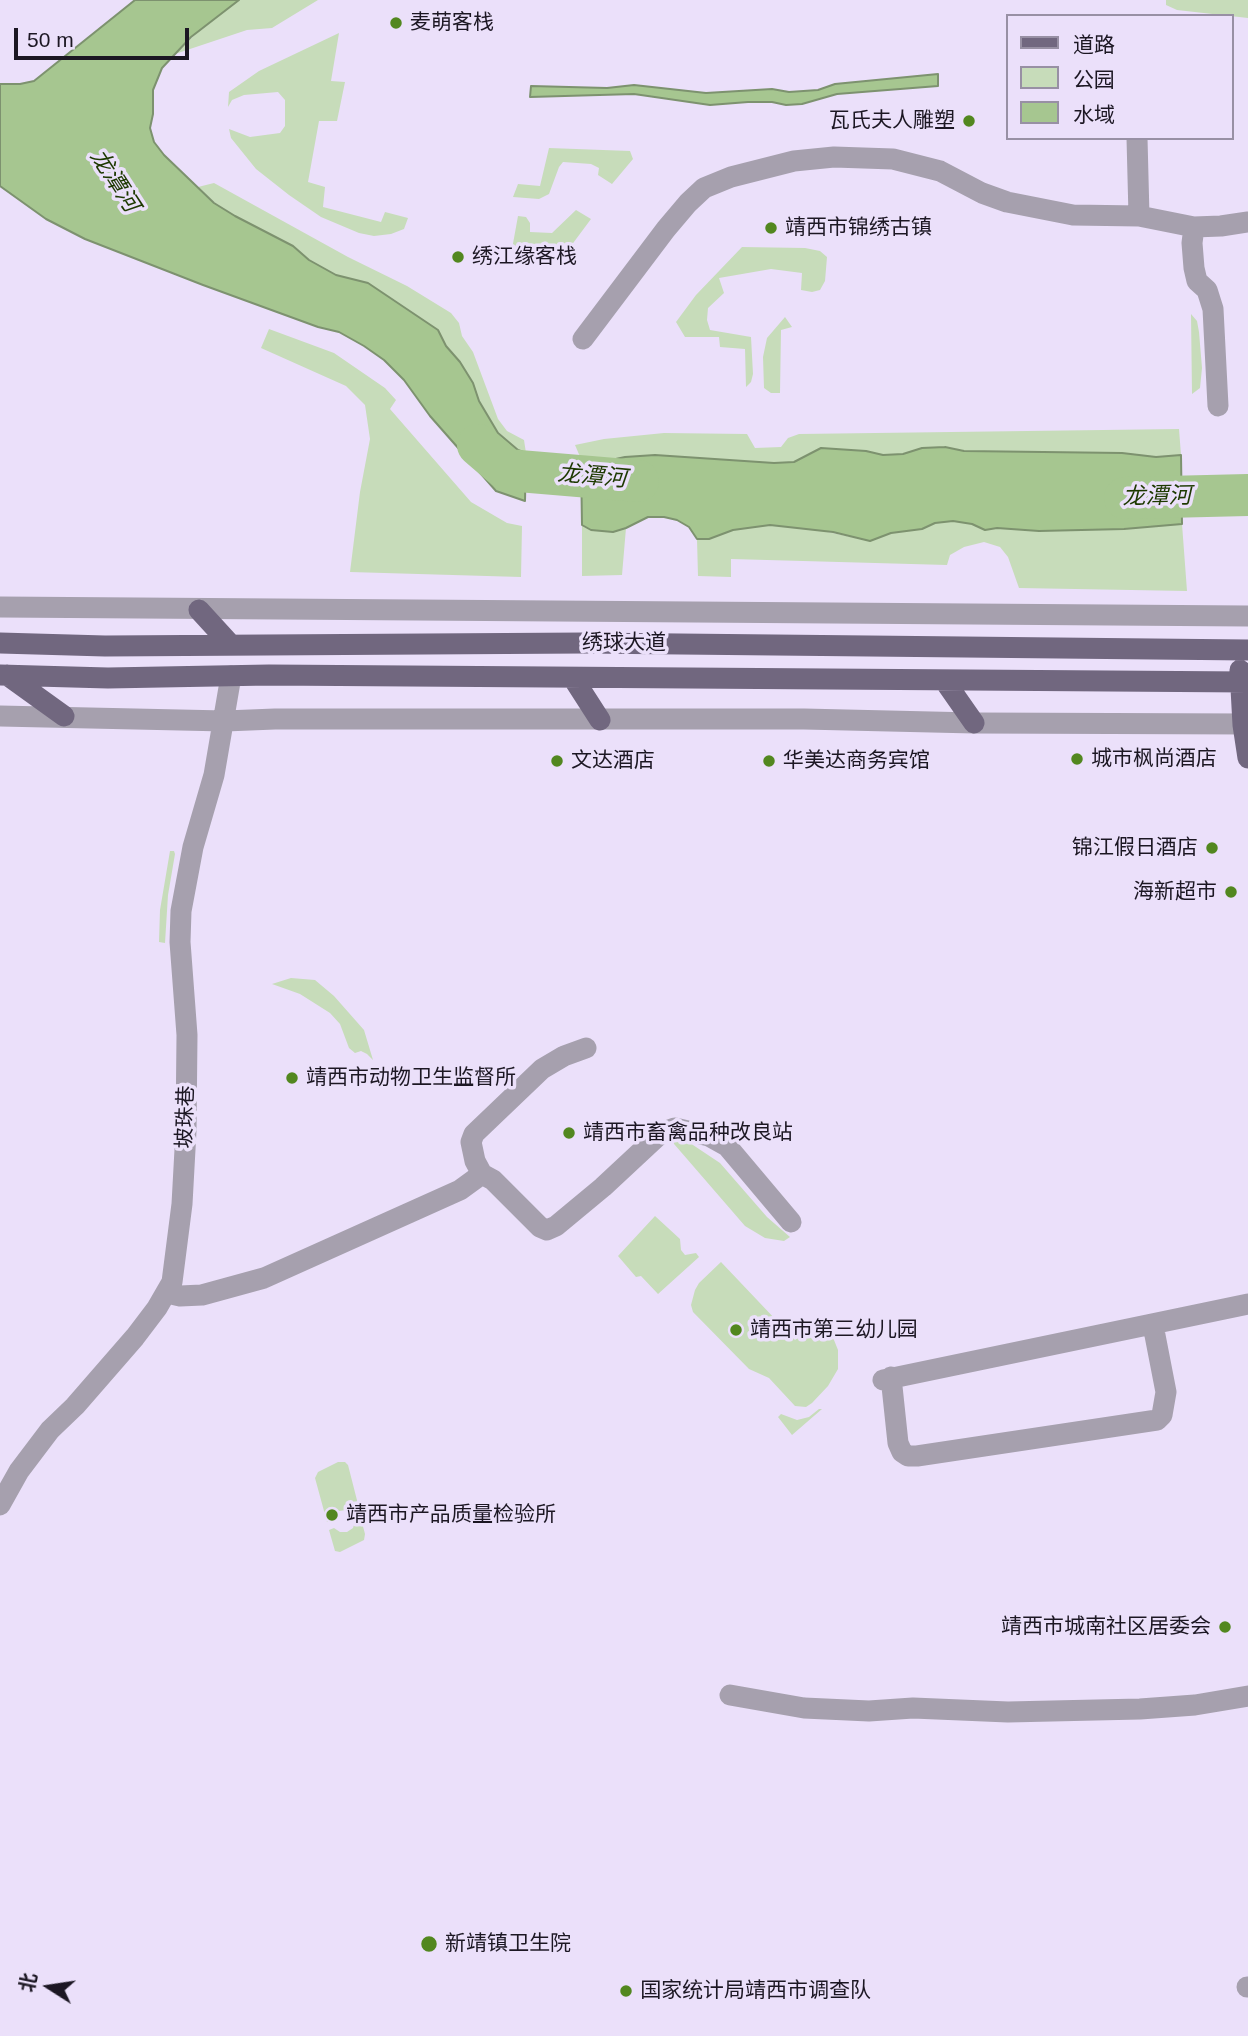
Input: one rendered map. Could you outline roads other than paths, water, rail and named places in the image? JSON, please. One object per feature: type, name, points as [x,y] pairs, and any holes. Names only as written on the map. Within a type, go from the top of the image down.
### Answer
[{"type":"main road","points":[[199,610],[231,645]]},
{"type":"main road","name":"绣球大道","points":[[0,643],[105,646],[599,643],[1244,650]]},
{"type":"main road","points":[[1244,650],[1248,758]]},
{"type":"main road","points":[[4,675],[64,716]]},
{"type":"main road","name":"绣球大道","points":[[4,675],[108,678],[231,676],[1244,682]]},
{"type":"main road","points":[[573,678],[600,720]]},
{"type":"main road","points":[[944,680],[974,723]]},
{"type":"street","points":[[1137,140],[1139,216]]},
{"type":"street","points":[[583,339],[666,229],[704,188],[731,177],[794,161],[834,157],[893,159],[940,171],[982,193],[1007,202],[1073,215],[1139,216],[1194,227],[1248,222]]},
{"type":"street","points":[[1194,227],[1194,268],[1198,281],[1207,290],[1213,309],[1218,406]]},
{"type":"street","points":[[0,607],[1248,616]]},
{"type":"street","name":"坡珠巷","points":[[0,1505],[19,1471],[50,1430],[75,1406],[135,1337],[167,1293],[175,1267],[186,1131],[187,1035],[180,942],[181,911],[193,847],[214,775],[231,676]]},
{"type":"street","points":[[0,716],[225,722],[275,719],[804,719],[1245,725]]},
{"type":"street","points":[[586,1048],[564,1056],[542,1069],[474,1134],[471,1142],[475,1161],[482,1174],[493,1180],[540,1227],[547,1230],[556,1226],[661,1133],[675,1128],[709,1136],[727,1146],[792,1222]]},
{"type":"street","points":[[167,1293],[180,1296],[202,1295],[264,1278],[435,1202],[460,1190],[482,1174]]},
{"type":"street","points":[[1153,1325],[1166,1392],[1163,1415],[1157,1420],[917,1456],[902,1452],[898,1443],[887,1378],[1248,1304]]},
{"type":"street","points":[[730,1695],[804,1708],[869,1711],[913,1708],[1008,1712],[1154,1708],[1195,1705],[1248,1696]]},
{"type":"water","points":[[135,0],[239,0],[191,37],[162,68],[153,90],[150,128],[154,142],[214,203],[293,246],[309,260],[336,275],[368,283],[438,330],[446,346],[473,383],[479,401],[498,433],[518,450],[526,453],[525,501],[496,491],[430,416],[404,380],[384,360],[364,346],[339,332],[318,327],[203,285],[85,239],[46,219],[0,186],[0,84],[34,81]]},
{"type":"water","points":[[938,74],[938,86],[837,94],[802,104],[786,105],[748,102],[710,105],[634,94],[530,97],[531,86],[607,88],[634,85],[706,93],[772,89],[789,92],[818,90],[835,84]]},
{"type":"water","points":[[945,447],[964,451],[1122,453],[1156,457],[1181,455],[1182,524],[1124,529],[1039,531],[997,528],[985,530],[972,524],[953,521],[891,533],[870,541],[833,532],[770,525],[733,530],[709,539],[697,539],[689,527],[664,517],[648,517],[613,532],[591,530],[582,525],[581,459],[611,460],[655,455],[774,463],[794,462],[821,448],[883,455]]},
{"type":"waterway","name":"龙潭河","points":[[478,445],[507,470],[638,481]]},
{"type":"waterway","name":"龙潭河","points":[[1125,498],[1248,495]]},
{"type":"place","name":"麦萌客栈","points":[[396,23]]},
{"type":"place","name":"瓦氏夫人雕塑","points":[[969,121]]},
{"type":"place","name":"靖西市锦绣古镇","points":[[771,228]]},
{"type":"place","name":"绣江缘客栈","points":[[458,257]]},
{"type":"place","name":"城市枫尚酒店","points":[[1077,759]]},
{"type":"place","name":"文达酒店","points":[[557,761]]},
{"type":"place","name":"华美达商务宾馆","points":[[769,761]]},
{"type":"place","name":"锦江假日酒店","points":[[1212,848]]},
{"type":"place","name":"海新超市","points":[[1231,892]]},
{"type":"place","name":"靖西市动物卫生监督所","points":[[292,1078]]},
{"type":"place","name":"靖西市畜禽品种改良站","points":[[569,1133]]},
{"type":"place","name":"靖西市第三幼儿园","points":[[736,1330]]},
{"type":"place","name":"靖西市产品质量检验所","points":[[332,1515]]},
{"type":"place","name":"靖西市城南社区居委会","points":[[1225,1627]]},
{"type":"place","name":"新靖镇卫生院","points":[[429,1944]]},
{"type":"place","name":"国家统计局靖西市调查队","points":[[626,1991]]}]
